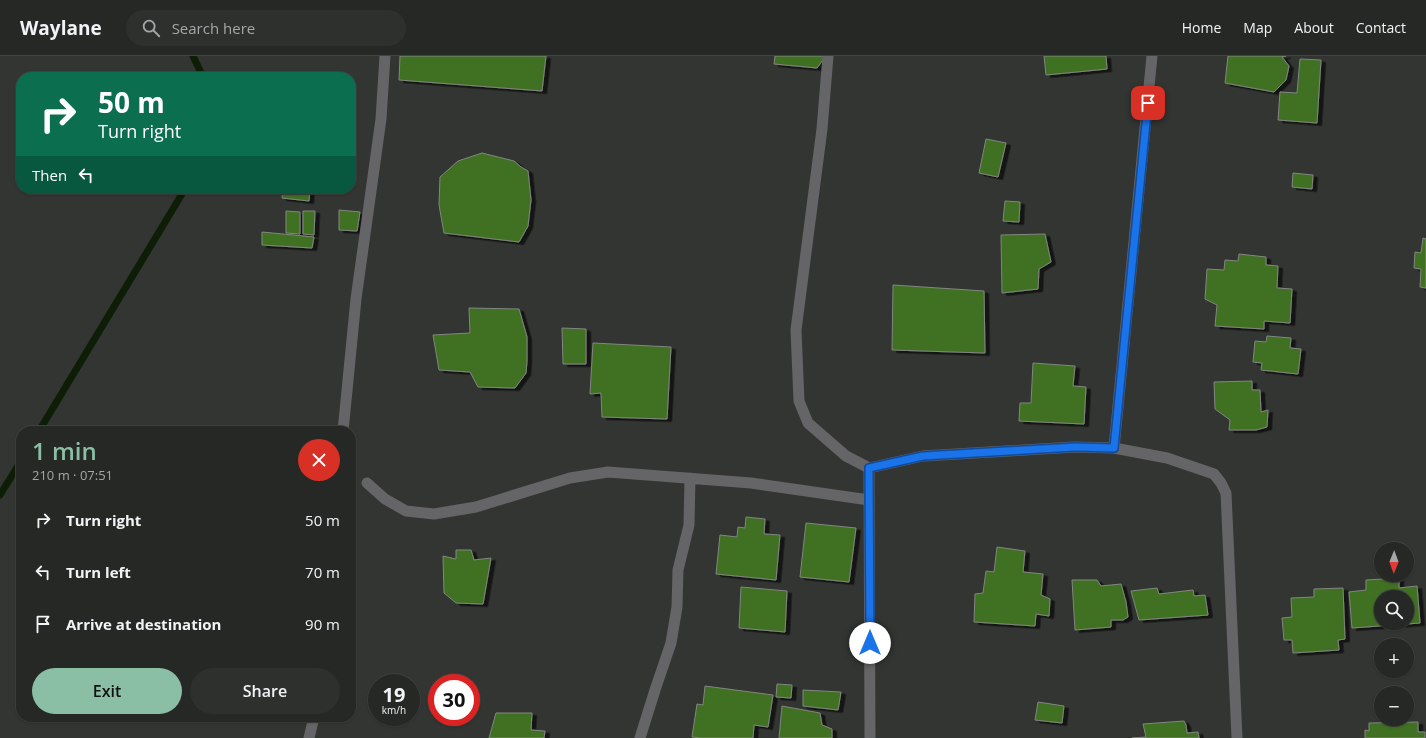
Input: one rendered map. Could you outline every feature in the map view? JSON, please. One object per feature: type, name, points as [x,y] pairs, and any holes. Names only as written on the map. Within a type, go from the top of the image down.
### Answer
[{"type":"street","points":[[343,426],[356,299],[381,119],[385,56]]},
{"type":"street","points":[[828,56],[822,129],[796,330],[799,401],[808,423],[846,456],[869,468],[923,456],[1075,447],[1114,448],[1167,458],[1214,474],[1226,493],[1237,738]]},
{"type":"street","points":[[1114,448],[1152,56]]},
{"type":"street","points":[[869,468],[870,738]]},
{"type":"street","points":[[367,483],[385,499],[406,511],[434,514],[476,507],[570,478],[608,472],[751,483],[869,500]]},
{"type":"street","points":[[640,738],[671,643],[677,606],[678,570],[689,526],[690,478]]},
{"type":"street","points":[[309,738],[313,722]]},
{"type":"building","points":[[400,56],[546,56],[542,91],[399,80]]},
{"type":"building","points":[[775,56],[826,56],[817,68],[774,64]]},
{"type":"building","points":[[1044,56],[1106,56],[1107,69],[1046,75]]},
{"type":"building","points":[[1228,56],[1286,56],[1282,57],[1289,66],[1286,80],[1274,92],[1225,83]]},
{"type":"building","points":[[1300,59],[1321,60],[1317,123],[1278,120],[1280,92],[1297,93]]},
{"type":"building","points":[[986,139],[1006,143],[998,177],[979,173]]},
{"type":"building","points":[[482,153],[514,161],[528,171],[531,200],[528,226],[519,242],[444,233],[439,205],[440,177],[458,161]]},
{"type":"building","points":[[1293,173],[1313,175],[1312,189],[1292,187]]},
{"type":"building","points":[[282,194],[310,194],[309,201],[282,198]]},
{"type":"building","points":[[1005,201],[1020,202],[1019,222],[1003,221]]},
{"type":"building","points":[[339,210],[360,212],[357,231],[339,230]]},
{"type":"building","points":[[286,211],[300,212],[300,234],[286,233]]},
{"type":"building","points":[[303,211],[315,211],[314,235],[303,234]]},
{"type":"building","points":[[262,232],[314,237],[312,248],[262,245]]},
{"type":"building","points":[[1045,234],[1051,262],[1039,269],[1038,289],[1002,293],[1001,235]]},
{"type":"building","points":[[1423,238],[1426,239],[1426,288],[1420,287],[1421,269],[1414,268],[1415,252],[1421,253]]},
{"type":"building","points":[[1239,254],[1266,257],[1266,265],[1278,266],[1277,288],[1292,289],[1290,323],[1264,321],[1264,329],[1215,326],[1217,305],[1205,299],[1207,269],[1224,270],[1225,260],[1238,261]]},
{"type":"building","points":[[893,285],[984,291],[985,353],[892,350]]},
{"type":"building","points":[[469,308],[519,309],[527,337],[527,361],[526,373],[515,388],[478,387],[470,372],[439,370],[433,335],[470,333]]},
{"type":"building","points":[[562,328],[586,329],[586,364],[563,364]]},
{"type":"building","points":[[1267,336],[1291,338],[1290,348],[1301,349],[1298,374],[1261,370],[1262,363],[1253,362],[1255,341],[1266,342]]},
{"type":"building","points":[[593,343],[671,347],[667,419],[602,417],[601,393],[590,394]]},
{"type":"building","points":[[1033,363],[1075,366],[1073,386],[1086,387],[1084,424],[1019,421],[1020,403],[1031,403]]},
{"type":"building","points":[[1252,381],[1252,390],[1260,390],[1261,412],[1268,410],[1267,427],[1256,430],[1229,430],[1230,420],[1215,409],[1214,382]]},
{"type":"building","points":[[746,517],[765,519],[764,534],[780,535],[776,580],[716,574],[720,535],[737,537],[738,527],[745,528]]},
{"type":"building","points":[[806,523],[856,528],[849,582],[800,577]]},
{"type":"building","points":[[997,547],[1025,551],[1023,572],[1043,574],[1041,595],[1050,599],[1049,616],[1036,614],[1035,626],[974,622],[975,594],[983,593],[986,571],[994,572]]},
{"type":"building","points":[[456,550],[471,550],[474,560],[491,558],[483,604],[456,603],[444,593],[443,556],[456,559]]},
{"type":"building","points":[[1072,580],[1097,580],[1101,586],[1121,584],[1128,617],[1123,620],[1111,620],[1111,627],[1075,630]]},
{"type":"building","points":[[1366,580],[1374,580],[1374,582],[1399,582],[1399,588],[1417,586],[1420,623],[1414,623],[1414,590],[1374,590],[1374,626],[1352,628],[1349,592],[1366,590]]},
{"type":"building","points":[[741,587],[787,591],[785,632],[739,628]]},
{"type":"building","points":[[1157,588],[1159,594],[1193,590],[1194,596],[1205,595],[1208,615],[1139,620],[1131,591]]},
{"type":"building","points":[[1343,588],[1345,639],[1338,640],[1339,650],[1293,653],[1292,640],[1284,640],[1282,618],[1292,617],[1291,598],[1314,597],[1314,589]]},
{"type":"building","points":[[777,684],[792,685],[791,698],[776,697]]},
{"type":"building","points":[[705,686],[773,695],[768,727],[754,725],[753,738],[692,737],[697,704],[703,705]]},
{"type":"building","points":[[803,690],[841,692],[838,710],[803,706]]},
{"type":"building","points":[[1038,702],[1064,706],[1062,723],[1035,720]]},
{"type":"building","points":[[782,706],[820,713],[822,725],[832,729],[832,738],[779,738]]},
{"type":"building","points":[[496,713],[532,713],[531,730],[545,731],[544,738],[489,738]]},
{"type":"building","points":[[1184,721],[1187,733],[1198,732],[1199,738],[1132,738],[1146,737],[1143,724]]},
{"type":"building","points":[[1414,722],[1418,722],[1418,732],[1425,732],[1425,738],[1365,738],[1365,730],[1369,731],[1369,723],[1374,723],[1374,726],[1414,726]]},
{"type":"waterway","points":[[193,56],[201,72]]},
{"type":"waterway","points":[[42,426],[182,194]]},
{"type":"waterway","points":[[0,495],[16,469]]},
{"type":"route","points":[[870,643],[869,468],[923,456],[1075,447],[1114,448],[1148,103]]}]
